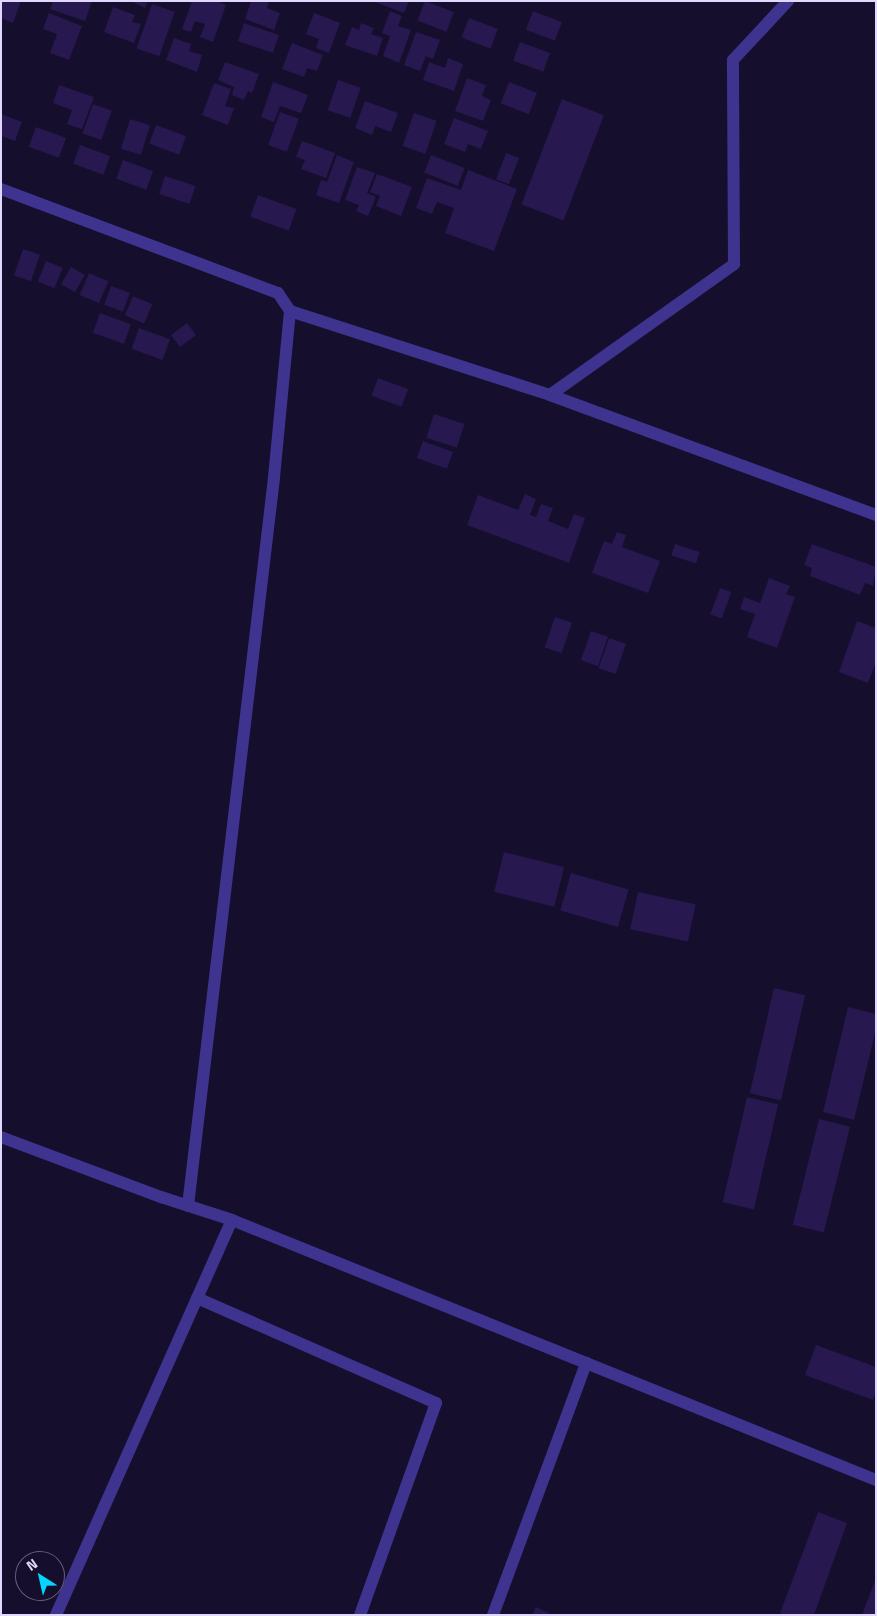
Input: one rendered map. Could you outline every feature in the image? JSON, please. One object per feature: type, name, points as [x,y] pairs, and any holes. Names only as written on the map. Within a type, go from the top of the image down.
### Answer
[{"type":"lane","points":[[550,395],[734,264],[733,60],[788,1]]},
{"type":"lane","points":[[1,189],[278,294],[290,311],[550,395],[876,515]]},
{"type":"lane","points":[[188,1206],[273,488],[290,311]]},
{"type":"lane","points":[[1,1137],[188,1206],[232,1220],[876,1480]]},
{"type":"lane","points":[[56,1615],[232,1220]]},
{"type":"lane","points":[[197,1298],[436,1403],[360,1615]]},
{"type":"lane","points":[[493,1615],[586,1363]]},
{"type":"building","points":[[1,1],[21,1],[13,23],[1,18]]},
{"type":"building","points":[[53,1],[92,1],[85,21],[50,9]]},
{"type":"building","points":[[131,1],[148,1],[145,8]]},
{"type":"building","points":[[192,1],[217,1],[226,5],[213,42],[200,37],[205,24],[195,21],[191,32],[182,29]]},
{"type":"building","points":[[251,1],[269,1],[267,8],[280,13],[274,30],[245,19]]},
{"type":"building","points":[[372,1],[409,1],[404,13]]},
{"type":"building","points":[[425,1],[454,12],[446,32],[417,21]]},
{"type":"building","points":[[152,4],[175,12],[159,56],[137,48]]},
{"type":"building","points":[[113,7],[135,15],[132,22],[141,24],[134,43],[104,32]]},
{"type":"building","points":[[390,11],[402,16],[398,26],[411,30],[399,63],[383,56],[390,36],[382,33]]},
{"type":"building","points":[[533,11],[562,22],[555,41],[526,30]]},
{"type":"building","points":[[49,13],[82,26],[69,60],[50,53],[57,34],[43,29]]},
{"type":"building","points":[[314,13],[340,23],[329,53],[316,48],[319,39],[306,34]]},
{"type":"building","points":[[469,18],[498,29],[490,49],[461,38]]},
{"type":"building","points":[[244,23],[279,35],[273,53],[238,41]]},
{"type":"building","points":[[361,23],[374,28],[371,34],[383,38],[377,56],[345,45],[352,27],[359,30]]},
{"type":"building","points":[[416,32],[440,40],[433,59],[426,56],[420,71],[404,65]]},
{"type":"building","points":[[174,38],[191,44],[189,51],[202,55],[197,72],[166,60]]},
{"type":"building","points":[[520,42],[550,53],[543,72],[513,61]]},
{"type":"building","points":[[292,43],[323,55],[317,71],[307,68],[304,77],[282,69]]},
{"type":"building","points":[[448,58],[463,64],[454,91],[423,80],[429,62],[445,68]]},
{"type":"building","points":[[225,62],[259,74],[252,93],[248,91],[244,100],[232,95],[234,87],[218,80]]},
{"type":"building","points":[[467,78],[486,85],[482,96],[491,100],[483,121],[455,111]]},
{"type":"building","points":[[338,80],[361,88],[350,118],[328,110]]},
{"type":"building","points":[[273,82],[308,95],[301,113],[280,106],[274,122],[261,117]]},
{"type":"building","points":[[509,82],[537,93],[529,114],[501,103]]},
{"type":"building","points":[[214,83],[231,89],[225,106],[234,108],[228,125],[202,115]]},
{"type":"building","points":[[59,85],[94,97],[82,129],[67,124],[72,110],[53,103]]},
{"type":"building","points":[[562,99],[604,115],[564,221],[522,204]]},
{"type":"building","points":[[365,101],[398,113],[391,132],[375,126],[372,135],[355,128]]},
{"type":"building","points":[[93,104],[112,111],[101,140],[82,133]]},
{"type":"building","points":[[280,112],[299,119],[287,152],[268,145]]},
{"type":"building","points":[[414,113],[437,121],[425,154],[403,146]]},
{"type":"building","points":[[1,114],[22,122],[15,141],[1,136]]},
{"type":"building","points":[[454,118],[488,131],[481,149],[468,144],[465,152],[444,144]]},
{"type":"building","points":[[130,119],[150,125],[141,155],[121,149]]},
{"type":"building","points":[[156,125],[186,136],[179,155],[149,144]]},
{"type":"building","points":[[36,127],[66,138],[59,158],[29,147]]},
{"type":"building","points":[[302,141],[335,153],[326,178],[301,169],[305,160],[296,157]]},
{"type":"building","points":[[80,145],[110,156],[103,175],[73,164]]},
{"type":"building","points":[[506,153],[519,158],[509,184],[496,179]]},
{"type":"building","points":[[337,155],[354,162],[339,203],[316,195],[321,180],[327,182]]},
{"type":"building","points":[[431,155],[465,168],[458,186],[424,173]]},
{"type":"building","points":[[123,160],[153,171],[146,190],[116,179]]},
{"type":"building","points":[[357,167],[375,173],[367,193],[376,197],[368,216],[356,211],[359,205],[345,200]]},
{"type":"building","points":[[468,170],[517,189],[494,251],[445,233],[454,208],[437,202],[432,214],[416,208],[427,178],[461,190]]},
{"type":"building","points":[[377,174],[412,187],[401,216],[376,206],[380,196],[370,192]]},
{"type":"building","points":[[165,176],[195,186],[190,204],[159,194]]},
{"type":"building","points":[[258,195],[297,209],[289,231],[250,217]]},
{"type":"building","points":[[23,249],[40,255],[31,281],[14,275]]},
{"type":"building","points":[[46,261],[63,268],[54,288],[38,281]]},
{"type":"building","points":[[71,267],[85,275],[75,292],[61,284]]},
{"type":"building","points":[[89,273],[108,281],[99,303],[80,295]]},
{"type":"building","points":[[111,286],[130,293],[123,312],[104,305]]},
{"type":"building","points":[[133,296],[152,304],[144,324],[125,315]]},
{"type":"building","points":[[100,313],[131,324],[124,344],[93,333]]},
{"type":"building","points":[[187,323],[196,335],[180,347],[171,335]]},
{"type":"building","points":[[139,328],[170,339],[162,360],[131,349]]},
{"type":"building","points":[[378,378],[408,389],[402,407],[372,396]]},
{"type":"building","points":[[434,414],[464,424],[457,448],[426,438]]},
{"type":"building","points":[[423,441],[453,452],[447,469],[417,458]]},
{"type":"building","points":[[525,494],[536,499],[530,515],[536,517],[541,504],[553,508],[548,521],[568,529],[574,514],[585,518],[569,563],[467,525],[478,495],[518,510]]},
{"type":"building","points":[[617,532],[626,535],[622,547],[660,561],[648,593],[592,573],[604,541],[612,544]]},
{"type":"building","points":[[675,544],[700,552],[696,563],[671,555]]},
{"type":"building","points":[[812,544],[876,567],[873,586],[865,583],[860,595],[810,576],[812,568],[804,565]]},
{"type":"building","points":[[769,578],[790,586],[786,594],[795,597],[777,648],[747,637],[755,614],[740,609],[744,597],[760,603]]},
{"type":"building","points":[[720,588],[731,592],[722,618],[710,614]]},
{"type":"building","points":[[555,617],[572,623],[562,653],[545,647]]},
{"type":"building","points":[[857,621],[876,628],[876,662],[868,683],[839,672]]},
{"type":"building","points":[[591,631],[608,637],[598,666],[581,660]]},
{"type":"building","points":[[609,638],[626,644],[616,674],[599,668]]},
{"type":"building","points":[[504,852],[564,867],[554,907],[494,892]]},
{"type":"building","points":[[571,873],[629,890],[618,927],[560,910]]},
{"type":"building","points":[[638,892],[696,904],[688,941],[630,929]]},
{"type":"building","points":[[774,988],[805,995],[781,1100],[750,1093]]},
{"type":"building","points":[[848,1007],[876,1014],[876,1029],[854,1120],[823,1112]]},
{"type":"building","points":[[747,1097],[778,1104],[754,1209],[723,1202]]},
{"type":"building","points":[[819,1119],[850,1127],[824,1233],[793,1225]]},
{"type":"building","points":[[816,1345],[876,1367],[876,1392],[873,1400],[805,1375]]},
{"type":"building","points":[[818,1512],[847,1523],[814,1615],[784,1615],[780,1613]]},
{"type":"building","points":[[876,1578],[876,1615],[862,1615]]},
{"type":"building","points":[[536,1607],[553,1615],[532,1615]]}]
